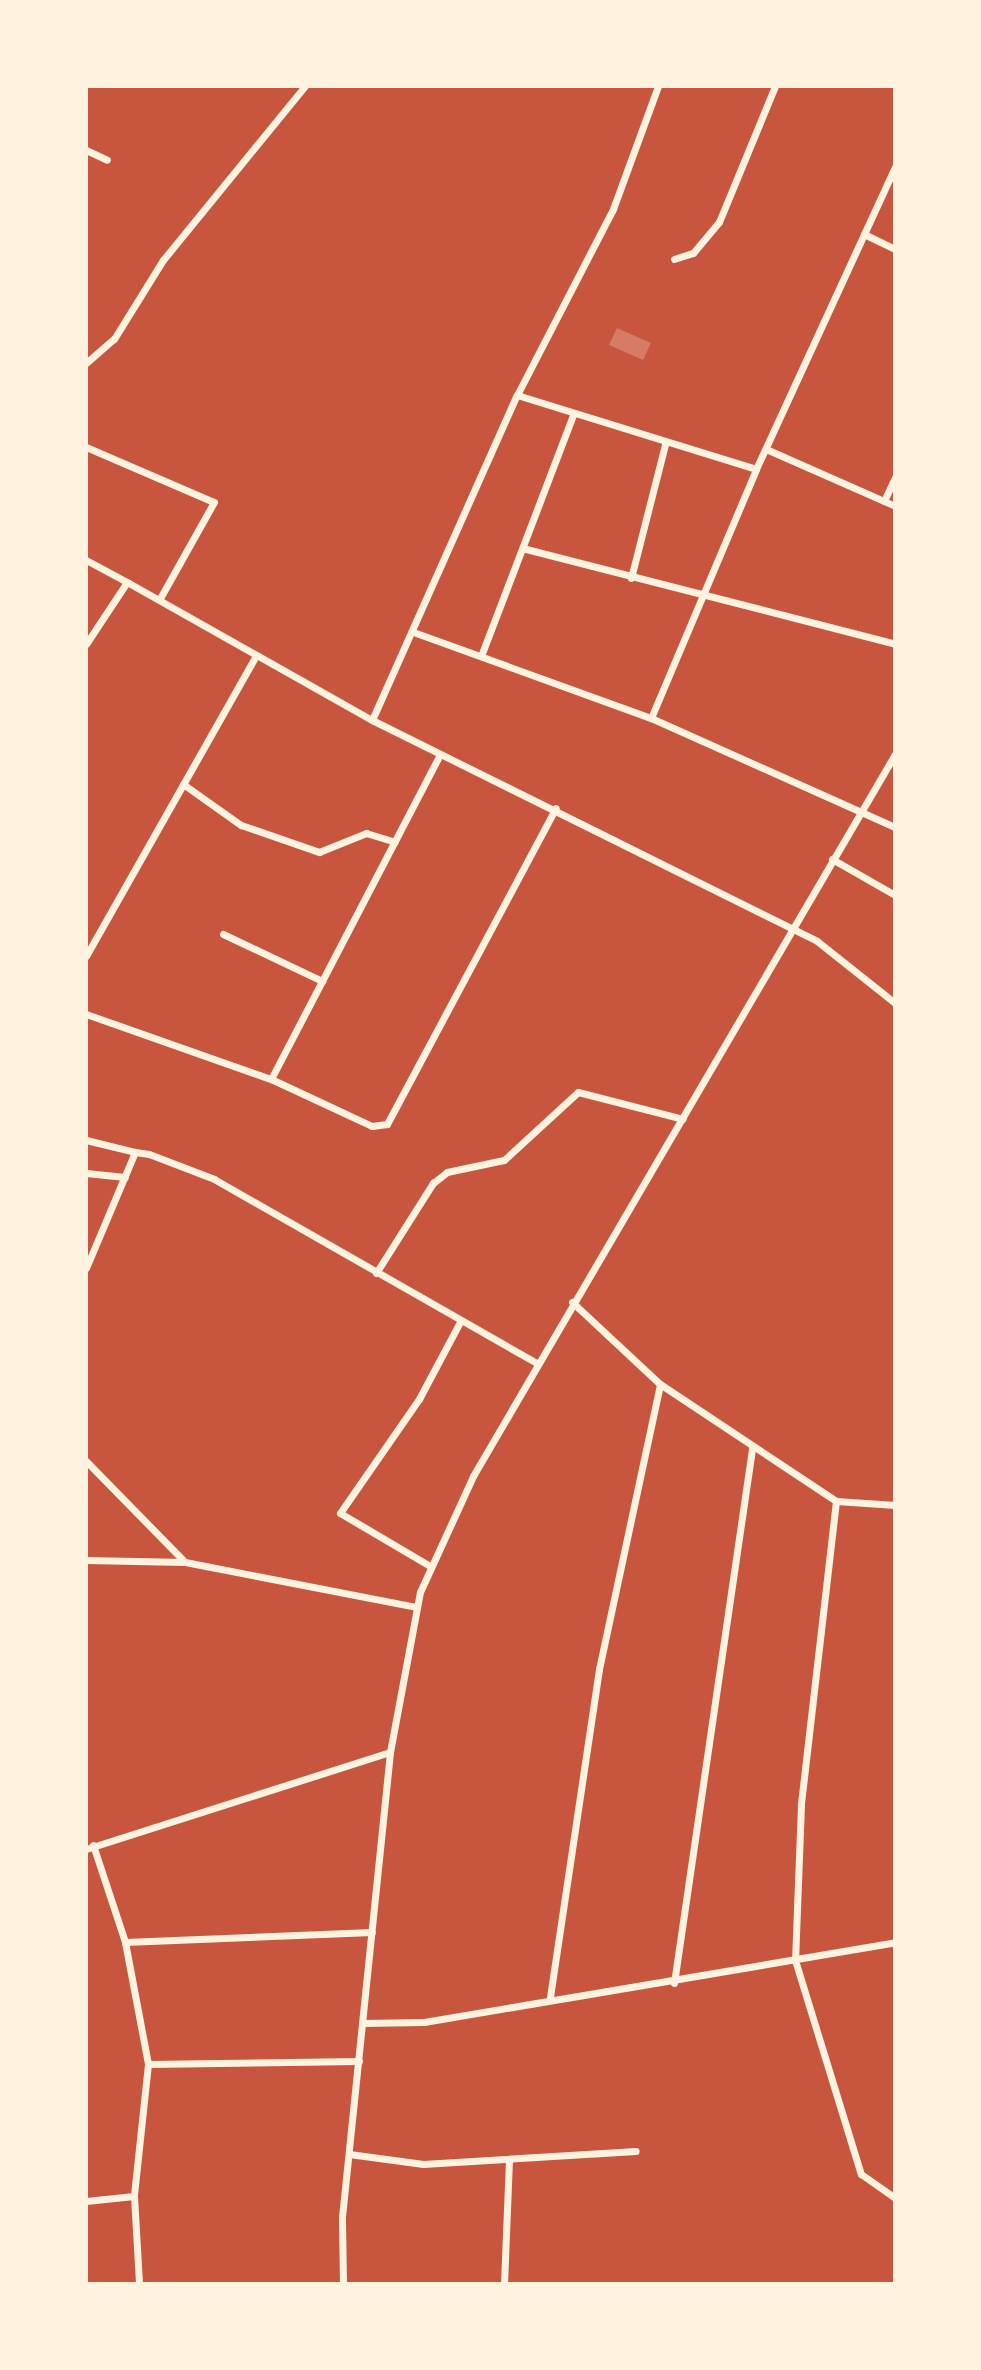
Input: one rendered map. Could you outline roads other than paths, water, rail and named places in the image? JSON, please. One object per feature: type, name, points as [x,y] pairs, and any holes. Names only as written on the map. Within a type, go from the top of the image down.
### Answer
[{"type":"street","points":[[86,363],[114,339],[163,260],[305,86]]},
{"type":"street","points":[[372,720],[416,633],[470,491],[613,209],[658,86]]},
{"type":"street","points":[[674,259],[693,253],[719,222],[775,86]]},
{"type":"street","points":[[86,150],[107,160]]},
{"type":"street","points":[[651,718],[756,469],[895,167]]},
{"type":"street","points":[[864,234],[895,249]]},
{"type":"street","points":[[517,395],[756,469]]},
{"type":"street","points":[[481,656],[526,549],[574,413]]},
{"type":"street","points":[[631,578],[666,441]]},
{"type":"street","points":[[86,447],[214,502],[159,600]]},
{"type":"street","points":[[766,449],[895,506]]},
{"type":"street","points":[[884,501],[895,477]]},
{"type":"street","points":[[526,549],[895,644]]},
{"type":"street","points":[[86,560],[372,720],[556,808],[789,931],[829,948],[895,1003]]},
{"type":"street","points":[[86,644],[127,582]]},
{"type":"street","points":[[416,633],[651,718],[862,808],[895,827]]},
{"type":"street","points":[[86,956],[256,656]]},
{"type":"street","points":[[271,1079],[440,754]]},
{"type":"street","points":[[343,2284],[349,2154],[390,1752],[416,1607],[430,1566],[572,1302],[683,1119],[789,931],[895,754]]},
{"type":"street","points":[[183,784],[241,825],[319,852],[366,833],[395,842]]},
{"type":"street","points":[[86,1014],[271,1079],[372,1126],[387,1124],[556,808]]},
{"type":"street","points":[[832,859],[895,895]]},
{"type":"street","points":[[223,934],[322,981]]},
{"type":"street","points":[[376,1273],[433,1183],[447,1172],[504,1160],[578,1092],[683,1119]]},
{"type":"street","points":[[86,1140],[135,1152],[214,1179],[538,1364]]},
{"type":"street","points":[[86,1268],[135,1152]]},
{"type":"street","points":[[86,1173],[125,1177]]},
{"type":"street","points":[[572,1302],[660,1384],[752,1449],[836,1501],[895,1505]]},
{"type":"street","points":[[430,1566],[340,1513],[419,1399],[460,1322]]},
{"type":"street","points":[[550,1997],[599,1669],[660,1384]]},
{"type":"street","points":[[674,1983],[752,1449]]},
{"type":"street","points":[[86,1461],[185,1562]]},
{"type":"street","points":[[836,1501],[804,1774],[795,1960],[861,2174],[895,2198]]},
{"type":"street","points":[[86,1560],[185,1562],[416,1607]]},
{"type":"street","points":[[139,2284],[134,2196],[148,2064],[125,1942],[90,1847],[390,1752]]},
{"type":"street","points":[[125,1942],[372,1932]]},
{"type":"street","points":[[362,2023],[424,2022],[550,1997],[674,1983],[895,1942]]},
{"type":"street","points":[[148,2064],[359,2061]]},
{"type":"street","points":[[349,2154],[423,2164],[509,2162],[636,2151]]},
{"type":"street","points":[[504,2284],[509,2162]]},
{"type":"street","points":[[86,2201],[134,2196]]}]
